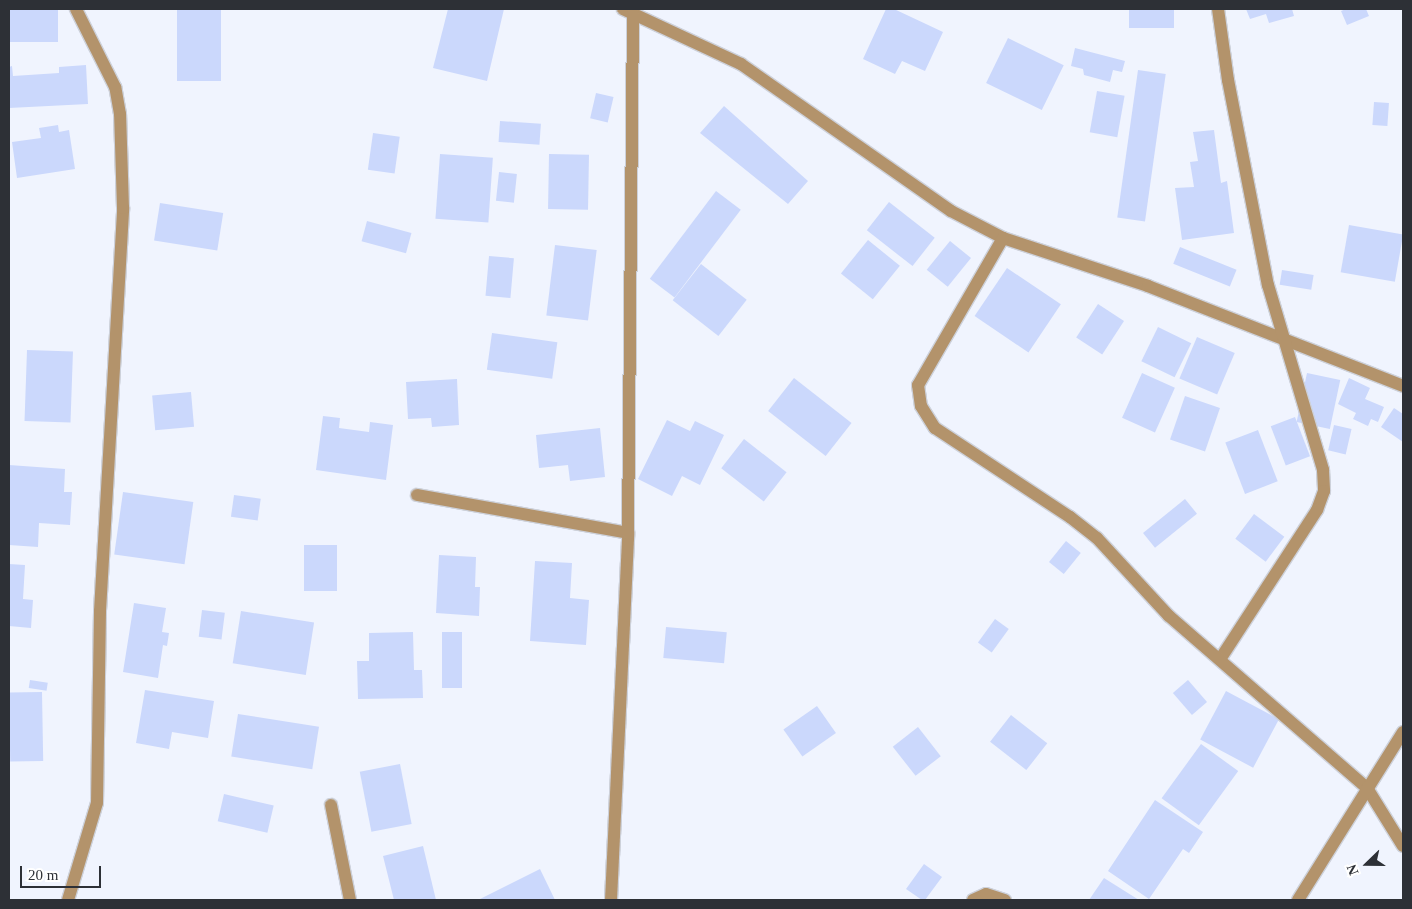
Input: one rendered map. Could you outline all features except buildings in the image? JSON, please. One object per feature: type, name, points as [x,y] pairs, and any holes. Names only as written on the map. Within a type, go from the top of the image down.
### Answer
[{"type":"street","points":[[68,900],[97,803],[100,611],[123,208],[120,114],[115,86],[76,9]]},
{"type":"street","points":[[653,22],[655,9]]},
{"type":"street","points":[[1218,9],[1228,80],[1268,285],[1276,315],[1287,340],[1323,470],[1324,491],[1317,510],[1221,658]]},
{"type":"street","points":[[611,900],[628,533],[628,11],[741,64],[951,211],[1003,238],[1148,286],[1403,386]]},
{"type":"street","points":[[1003,238],[918,385],[921,406],[935,428],[1097,538],[1169,616],[1221,658],[1367,788],[1403,846]]},
{"type":"street","points":[[418,494],[628,533]]},
{"type":"street","points":[[1298,900],[1403,732]]},
{"type":"street","points":[[332,805],[350,900]]},
{"type":"street","points":[[973,900],[986,894],[1005,900]]}]
